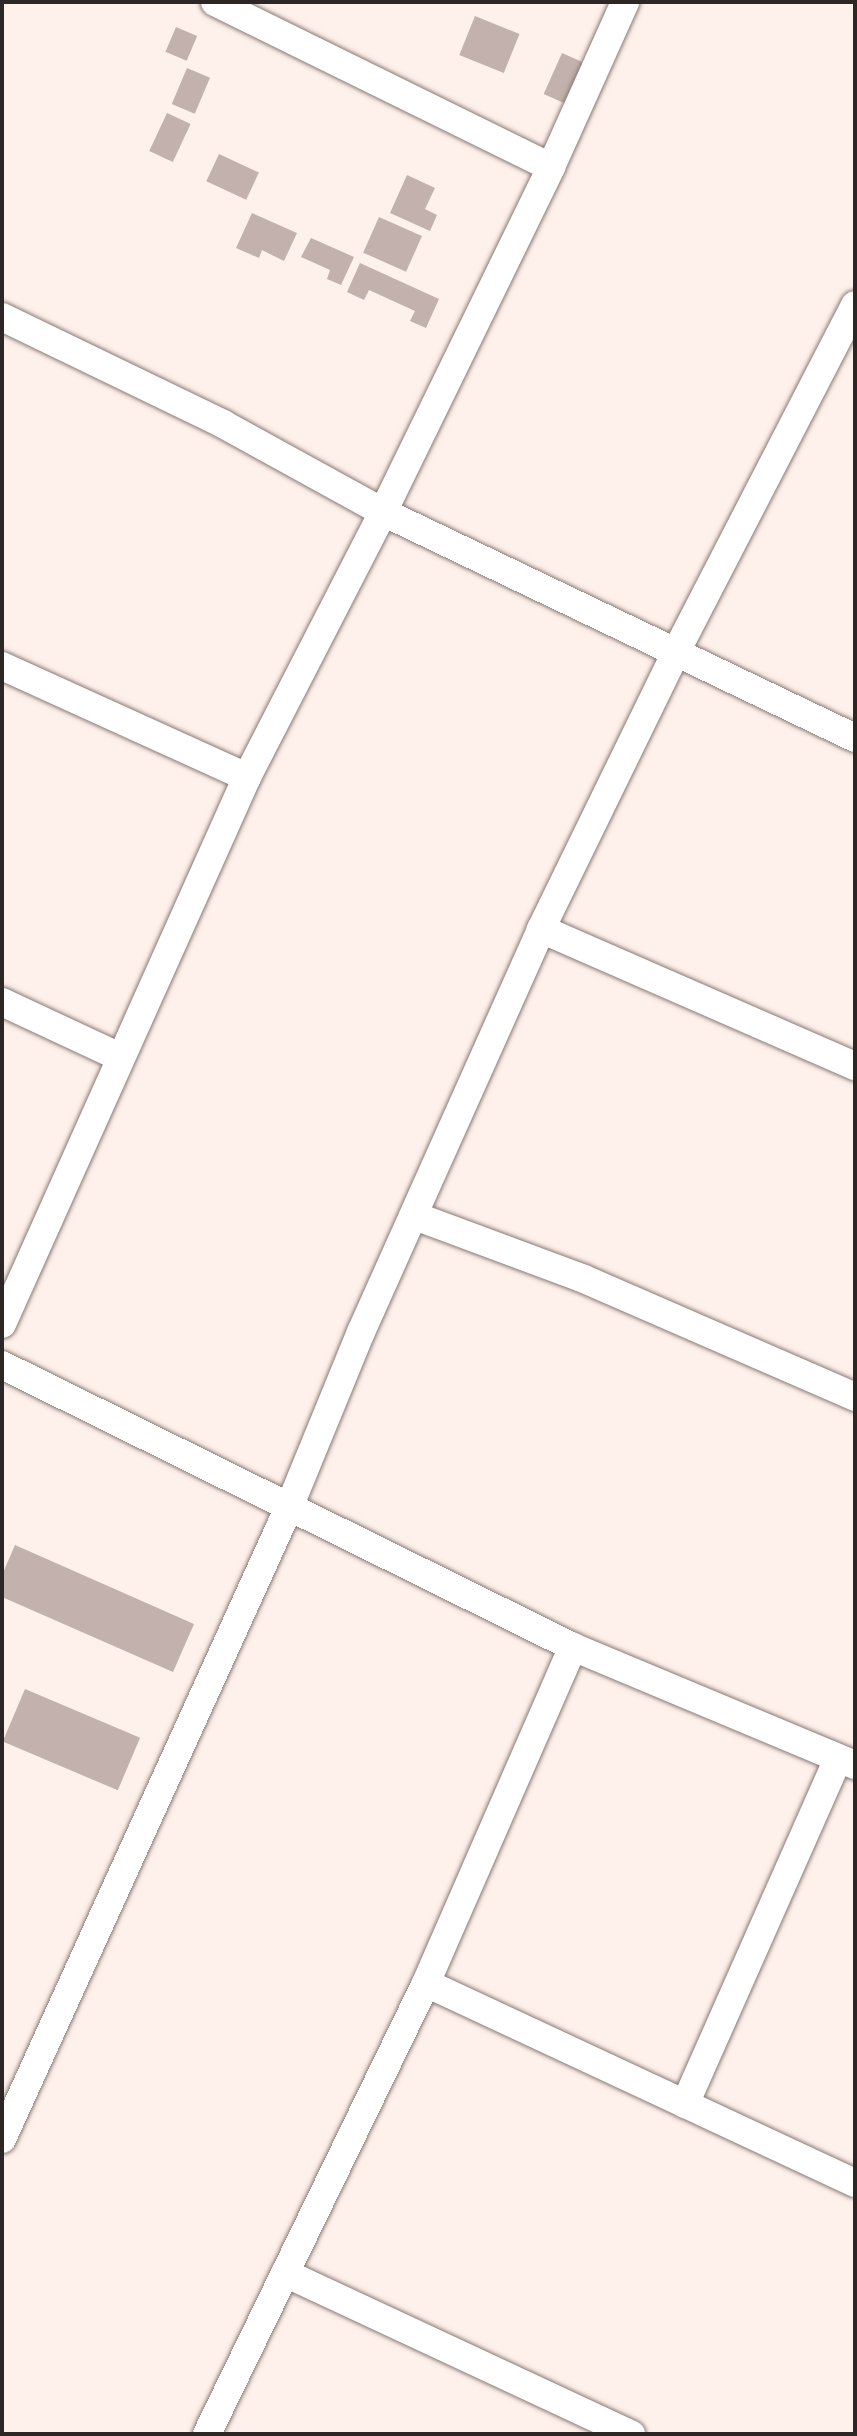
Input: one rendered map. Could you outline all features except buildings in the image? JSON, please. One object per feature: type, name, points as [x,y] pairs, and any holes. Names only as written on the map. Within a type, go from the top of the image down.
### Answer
[{"type":"street","points":[[215,2],[551,167]]},
{"type":"street","points":[[2,1324],[247,777],[383,512],[551,167],[625,2]]},
{"type":"street","points":[[2,2139],[290,1505],[541,929],[677,650],[849,334],[855,305]]},
{"type":"street","points":[[2,317],[223,424],[383,512],[677,650],[855,738]]},
{"type":"street","points":[[2,666],[247,777]]},
{"type":"street","points":[[541,929],[855,1066]]},
{"type":"street","points":[[2,1002],[120,1057]]},
{"type":"street","points":[[415,1216],[584,1279],[855,1397]]},
{"type":"street","points":[[2,1365],[573,1647],[847,1761],[685,2104]]},
{"type":"street","points":[[207,2434],[426,1983],[573,1647]]},
{"type":"street","points":[[426,1983],[855,2183]]},
{"type":"street","points":[[285,2273],[631,2434]]}]
